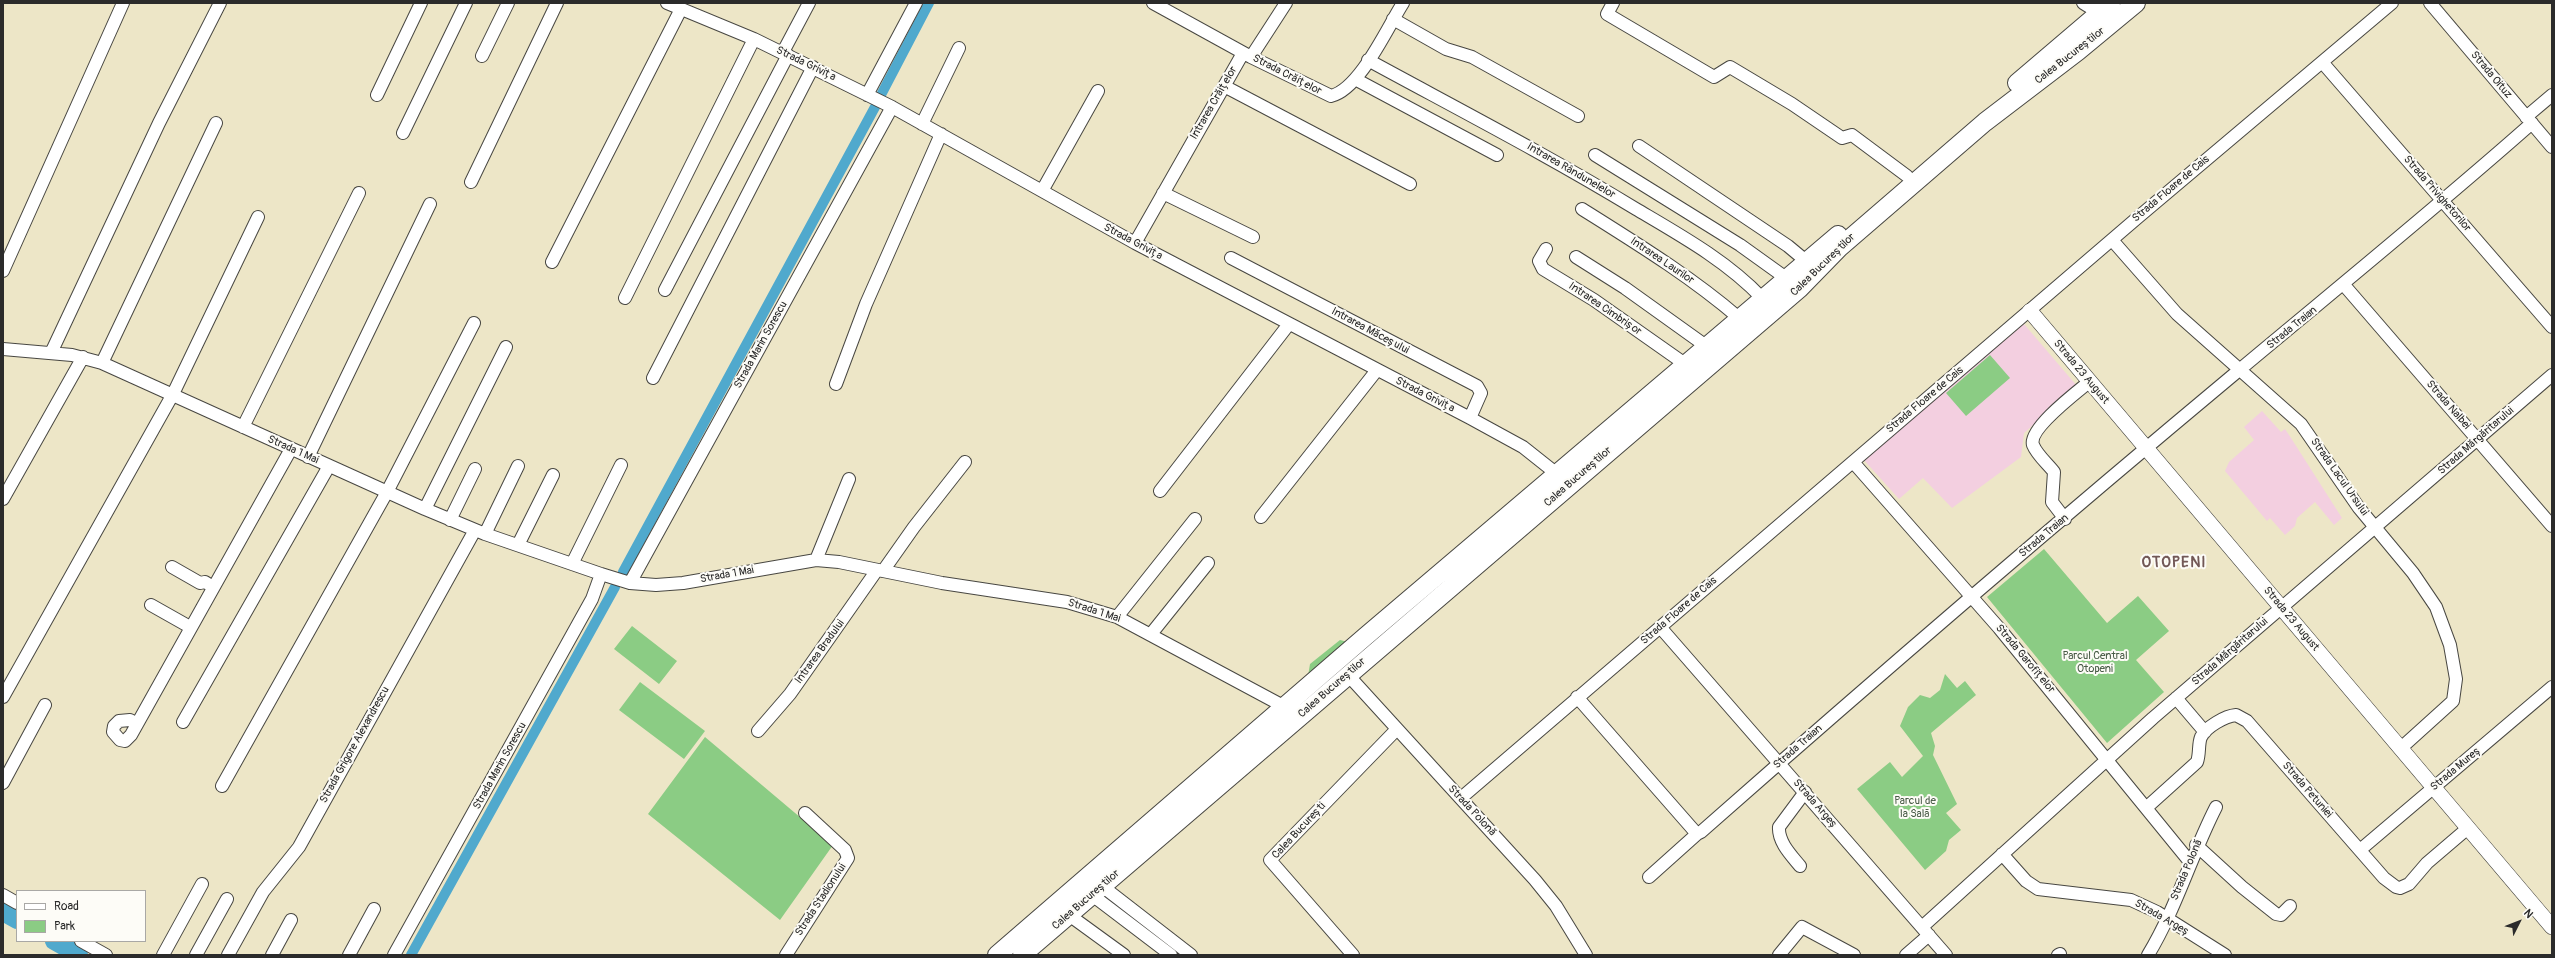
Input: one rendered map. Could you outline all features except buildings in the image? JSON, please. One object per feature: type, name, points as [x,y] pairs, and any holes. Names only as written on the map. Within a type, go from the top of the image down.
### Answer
[{"type":"highway","name":"Calea Bucureștilor","points":[[1022,955],[1799,289],[1839,248],[1990,118],[2078,51],[2136,3]]},
{"type":"highway","name":"Calea Bucureștilor","points":[[997,955],[1285,706],[1762,298],[2105,8]]},
{"type":"main road","name":"Strada 23 August","points":[[2030,310],[2089,382],[2282,607],[2552,927]]},
{"type":"street","points":[[3,271],[123,3]]},
{"type":"street","points":[[52,353],[159,123],[220,3]]},
{"type":"street","points":[[376,95],[421,3]]},
{"type":"street","points":[[403,133],[466,3]]},
{"type":"street","points":[[482,56],[508,3]]},
{"type":"street","points":[[471,182],[557,3]]},
{"type":"street","name":"Strada Grivița","points":[[667,3],[754,39],[892,107],[1135,243],[1523,447],[1557,474]]},
{"type":"street","points":[[666,290],[786,54],[809,3]]},
{"type":"street","points":[[867,94],[916,3]]},
{"type":"street","points":[[1153,3],[1247,55]]},
{"type":"street","name":"Intrarea Crăițelor","points":[[1135,243],[1224,86],[1286,3]]},
{"type":"street","name":"Strada Crăițelor","points":[[1247,55],[1326,95],[1339,94],[1355,79],[1403,3]]},
{"type":"street","points":[[1613,3],[1607,14],[1714,77],[1730,67],[1792,104],[1842,138],[1852,135],[1907,176]]},
{"type":"street","points":[[2083,3],[2105,8]]},
{"type":"street","name":"Strada Floare de Cais","points":[[1461,798],[2030,310],[2392,3]]},
{"type":"street","name":"Strada Oituz","points":[[2430,3],[2552,147]]},
{"type":"street","points":[[552,262],[681,9]]},
{"type":"street","points":[[1393,19],[1446,49],[1472,57],[1578,116]]},
{"type":"street","points":[[624,298],[754,39]]},
{"type":"street","points":[[922,124],[959,48]]},
{"type":"street","name":"Intrarea Rândunelelor","points":[[1368,60],[1607,191],[1722,263],[1739,275],[1762,298]]},
{"type":"street","name":"Strada Privighetorilor","points":[[2322,62],[2552,327]]},
{"type":"street","points":[[653,378],[813,67]]},
{"type":"street","points":[[1355,79],[1497,155]]},
{"type":"street","points":[[1224,86],[1410,184]]},
{"type":"street","points":[[1042,191],[1098,91]]},
{"type":"street","name":"Strada Traian","points":[[1650,877],[1697,834],[1971,596],[2066,519],[2240,369],[2344,285],[2443,201],[2529,120],[2552,95]]},
{"type":"street","name":"Strada Marin Sorescu","points":[[630,583],[892,107]]},
{"type":"street","points":[[102,362],[216,123]]},
{"type":"street","points":[[836,384],[866,304],[941,134]]},
{"type":"street","points":[[1639,146],[1782,242],[1806,261]]},
{"type":"street","points":[[1595,155],[1740,245],[1786,278]]},
{"type":"street","points":[[1163,192],[1253,237]]},
{"type":"street","points":[[243,427],[359,193]]},
{"type":"street","points":[[308,457],[430,204]]},
{"type":"street","name":"Intrarea Laurilor","points":[[1582,209],[1658,257],[1714,297],[1739,318]]},
{"type":"street","points":[[3,697],[173,394],[258,217]]},
{"type":"street","name":"Strada Lacul Ursului","points":[[2112,240],[2177,314],[2301,424],[2346,490],[2413,573],[2436,607],[2450,645],[2456,679],[2453,701],[2401,748]]},
{"type":"street","name":"Intrarea Cimbrișor","points":[[1546,249],[1539,261],[1543,269],[1594,300],[1685,364]]},
{"type":"street","points":[[1576,257],[1625,288],[1706,346]]},
{"type":"street","name":"Intrarea Măceșului","points":[[1231,258],[1477,386],[1482,393],[1470,418]]},
{"type":"street","name":"Strada Nalbei","points":[[2344,285],[2552,526]]},
{"type":"street","points":[[222,786],[387,492],[474,323]]},
{"type":"street","points":[[1160,491],[1289,324]]},
{"type":"street","points":[[425,509],[506,347]]},
{"type":"street","name":"Strada 1 Mai","points":[[3,349],[52,353],[82,357],[102,362],[308,457],[450,520],[480,532],[630,583],[656,585],[683,583],[816,560],[880,570],[942,583],[1067,602],[1117,618],[1151,634],[1285,706]]},
{"type":"street","points":[[3,499],[82,357]]},
{"type":"street","points":[[1260,517],[1377,370]]},
{"type":"street","name":"Strada Mărgăritarului","points":[[2002,854],[2176,698],[2376,528],[2552,375]]},
{"type":"street","points":[[2066,519],[2052,502],[2054,472],[2033,444],[2033,437],[2044,422],[2089,382]]},
{"type":"street","points":[[137,724],[291,449]]},
{"type":"street","points":[[880,570],[965,462]]},
{"type":"street","name":"Strada Garofițelor","points":[[1853,462],[1971,596],[2190,862]]},
{"type":"street","points":[[572,564],[621,465]]},
{"type":"street","points":[[183,722],[329,466]]},
{"type":"street","points":[[480,532],[518,466]]},
{"type":"street","points":[[450,520],[475,469]]},
{"type":"street","points":[[518,545],[553,475]]},
{"type":"street","points":[[816,560],[849,479]]},
{"type":"street","points":[[1117,618],[1195,519]]},
{"type":"street","name":"Strada Grigore Alexandrescu","points":[[228,955],[268,884],[299,847],[480,532]]},
{"type":"street","points":[[1151,634],[1208,563]]},
{"type":"street","points":[[172,567],[200,583],[205,582],[213,587]]},
{"type":"street","name":"Intrarea Bradului","points":[[758,730],[790,694],[880,570]]},
{"type":"street","name":"Strada Marin Sorescu","points":[[394,955],[592,599],[601,574]]},
{"type":"street","points":[[151,605],[190,627]]},
{"type":"street","name":"Strada Argeș","points":[[1660,627],[1946,955]]},
{"type":"street","name":"Strada Polonă","points":[[1348,675],[1545,892],[1586,955]]},
{"type":"street","name":"Strada Mureș","points":[[2360,850],[2552,688]]},
{"type":"street","points":[[1577,697],[1697,834]]},
{"type":"street","points":[[2146,808],[2197,762],[2200,742],[2205,732],[2176,698]]},
{"type":"street","points":[[3,783],[45,705]]},
{"type":"street","name":"Strada Petuniei","points":[[2205,732],[2230,715],[2244,718],[2391,885],[2400,888],[2404,887],[2427,863],[2468,828]]},
{"type":"street","name":"Calea București","points":[[1353,955],[1270,860],[1397,729]]},
{"type":"street","points":[[1800,866],[1781,841],[1779,827],[1805,792]]},
{"type":"street","name":"Strada Polonă","points":[[2148,955],[2167,919],[2196,845],[2216,808]]},
{"type":"street","name":"Strada Stadionului","points":[[786,955],[848,858],[845,850],[805,814]]},
{"type":"street","points":[[2196,845],[2242,887],[2276,914],[2281,914],[2290,906]]},
{"type":"street","points":[[1906,955],[1925,931],[2002,854]]},
{"type":"street","name":"Strada Argeș","points":[[2002,854],[2026,880],[2038,889],[2131,900],[2167,919],[2225,955]]},
{"type":"street","points":[[162,955],[202,884]]},
{"type":"street","points":[[1097,891],[1172,955]]},
{"type":"street","points":[[1097,891],[1191,955]]},
{"type":"street","points":[[3,895],[16,902]]},
{"type":"street","points":[[196,955],[227,899]]},
{"type":"street","points":[[349,955],[374,909]]},
{"type":"street","points":[[1069,915],[1124,955]]},
{"type":"street","points":[[272,955],[291,920]]},
{"type":"street","points":[[1779,955],[1802,926],[1854,955]]},
{"type":"street","points":[[83,942],[106,955]]},
{"type":"shaded area","points":[[2024,324],[2077,386],[2024,433],[2021,457],[1952,508],[1923,478],[1899,499],[1863,459]]},
{"type":"shaded area","points":[[2262,411],[2281,432],[2285,429],[2342,518],[2334,525],[2315,502],[2297,518],[2295,526],[2285,535],[2270,518],[2267,521],[2225,471],[2229,462],[2254,440],[2244,427]]},
{"type":"green space","points":[[1990,355],[2010,378],[1966,416],[1946,393]]},
{"type":"green space","name":"Parcul Central Otopeni","points":[[2044,549],[2107,623],[2138,596],[2169,631],[2136,660],[2164,692],[2107,743],[1987,597]]},
{"type":"green space","points":[[632,626],[677,661],[659,684],[614,649]]},
{"type":"green space","points":[[1340,640],[1348,642],[1308,676],[1310,664]]},
{"type":"green space","name":"Parcul de la Sală","points":[[1945,674],[1957,688],[1965,681],[1976,695],[1931,733],[1935,746],[1933,755],[1957,804],[1946,813],[1961,830],[1949,840],[1946,851],[1925,870],[1857,789],[1890,762],[1902,777],[1923,756],[1900,726],[1908,707],[1920,695],[1930,698],[1940,690]]},
{"type":"green space","points":[[640,682],[705,731],[684,759],[619,710]]},
{"type":"green space","points":[[705,737],[833,845],[780,920],[648,814]]},
{"type":"waterway","points":[[882,93],[929,3]]},
{"type":"waterway","points":[[623,572],[875,107]]},
{"type":"waterway","points":[[411,955],[615,587]]},
{"type":"waterway","points":[[3,912],[16,919]]},
{"type":"waterway","points":[[56,942],[79,955]]},
{"type":"district","name":"OTOPENI","points":[[2174,563]]}]
